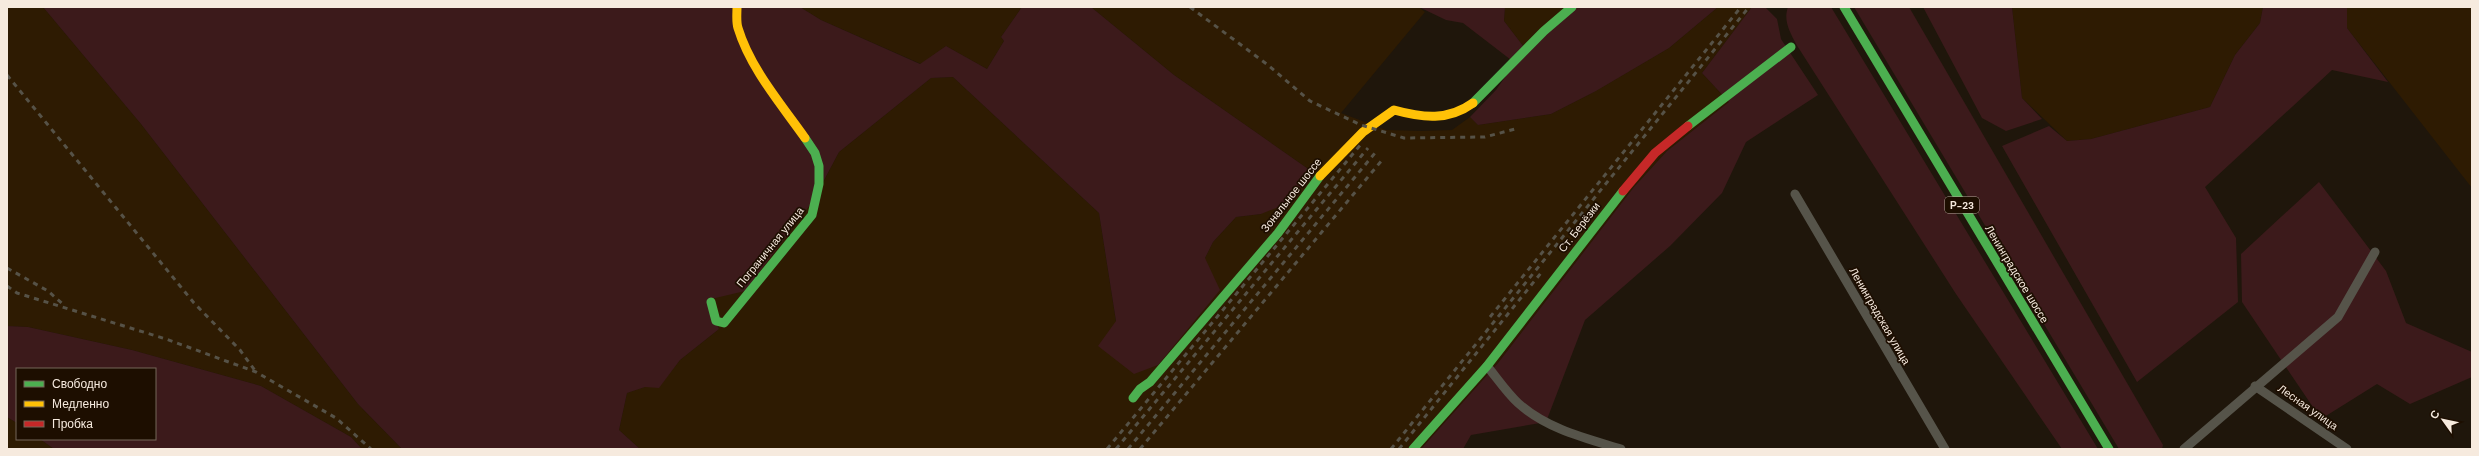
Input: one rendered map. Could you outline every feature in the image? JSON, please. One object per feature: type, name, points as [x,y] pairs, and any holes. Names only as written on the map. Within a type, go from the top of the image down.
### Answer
[{"type":"main road","name":"Пограничная улица","points":[[711,302],[716,321],[724,323],[812,215],[819,184],[819,166],[815,153],[767,84],[746,48],[737,27],[737,7]]},
{"type":"main road","name":"Зональное шоссе","points":[[1133,398],[1140,389],[1150,382],[1278,233],[1326,167],[1363,132],[1394,110],[1409,114],[1438,116],[1452,115],[1464,109],[1496,83],[1545,30],[1572,7]]},
{"type":"main road","name":"Ленинградское шоссе","points":[[1844,7],[2109,449]]},
{"type":"main road","name":"Ст. Берёзки","points":[[1413,449],[1487,366],[1629,183],[1656,153],[1707,110],[1791,47]]},
{"type":"street","name":"Ленинградская улица","points":[[1795,194],[1945,449]]},
{"type":"street","points":[[2184,449],[2220,420],[2255,386],[2338,317],[2375,252]]},
{"type":"street","points":[[1487,366],[1518,403],[1545,422],[1568,432],[1621,449]]},
{"type":"street","name":"Лесная улица","points":[[2255,386],[2346,449]]},
{"type":"shaded area","points":[[7,7],[43,7],[141,124],[358,404],[402,449],[362,449],[351,437],[261,386],[132,350],[28,327],[7,326]]},
{"type":"shaded area","points":[[43,7],[800,7],[821,20],[920,64],[946,46],[987,69],[1004,41],[1001,37],[1022,7],[1091,7],[1174,75],[1314,173],[1286,204],[1261,214],[1236,217],[1213,242],[1205,258],[1220,290],[1158,365],[1134,374],[1098,346],[1116,321],[1099,213],[953,77],[931,78],[839,152],[813,201],[745,291],[707,300],[719,329],[680,360],[659,388],[645,387],[627,393],[619,430],[640,449],[402,449],[358,404],[141,124]]},
{"type":"shaded area","points":[[800,7],[1022,7],[1001,37],[1004,41],[987,69],[946,46],[921,64],[821,20]]},
{"type":"shaded area","points":[[1091,7],[1419,7],[1425,12],[1341,113],[1386,130],[1421,131],[1452,130],[1470,117],[1478,125],[1551,114],[1594,92],[1669,48],[1718,7],[1752,7],[1702,73],[1729,102],[1667,151],[1634,187],[1498,363],[1421,449],[640,449],[619,430],[627,393],[645,387],[659,387],[680,360],[719,329],[707,300],[813,201],[839,152],[931,78],[953,77],[1099,213],[1116,322],[1205,258],[1213,242],[1236,217],[1261,214],[1314,173],[1174,75]]},
{"type":"shaded area","points":[[1419,7],[1505,7],[1504,21],[1527,51],[1577,7],[1718,7],[1669,48],[1596,91],[1551,114],[1478,125],[1470,117],[1496,90],[1515,63],[1463,23],[1446,20]]},
{"type":"shaded area","points":[[1505,7],[1577,7],[1527,51],[1504,21]]},
{"type":"shaded area","points":[[1752,7],[1765,7],[1777,19],[1781,39],[1818,95],[1746,142],[1722,193],[1670,246],[1585,320],[1546,422],[1471,435],[1463,449],[1421,449],[1498,363],[1634,187],[1667,151],[1729,102],[1702,73]]},
{"type":"shaded area","points":[[1788,7],[1831,7],[2098,449],[2062,449],[1956,294],[1796,44],[1787,22],[1786,17]]},
{"type":"shaded area","points":[[1854,7],[1909,7],[2163,445],[2162,449],[2119,449]]},
{"type":"shaded area","points":[[1923,7],[2012,7],[2022,98],[2042,119],[2006,131],[1982,118]]},
{"type":"shaded area","points":[[2012,7],[2263,7],[2260,23],[2235,55],[2210,107],[2091,139],[2067,141],[2022,98]]},
{"type":"shaded area","points":[[2263,7],[2347,7],[2347,28],[2388,82],[2332,70],[2205,187],[2236,238],[2238,302],[2137,382],[2002,146],[2049,126],[2067,141],[2091,139],[2210,107],[2235,55],[2260,23]]},
{"type":"shaded area","points":[[2347,7],[2472,7],[2472,188],[2347,28]]},
{"type":"shaded area","points":[[2319,182],[2386,271],[2406,323],[2472,352],[2472,377],[2410,404],[2377,384],[2321,419],[2242,302],[2241,254]]},
{"type":"shaded area","points":[[7,326],[28,327],[132,350],[261,386],[351,437],[362,449],[54,449],[41,440],[156,440],[156,368],[16,368],[16,422],[7,417]]},
{"type":"shaded area","points":[[7,417],[16,422],[16,440],[41,440],[54,449],[7,449]]},
{"type":"railway","points":[[1190,7],[1268,65],[1310,101],[1361,125],[1404,138],[1485,137],[1515,129]]},
{"type":"railway","points":[[1490,317],[1741,7]]},
{"type":"railway","points":[[1391,449],[1749,7]]},
{"type":"railway","points":[[7,75],[194,303],[240,350],[256,372]]},
{"type":"railway","points":[[1107,449],[1362,143]]},
{"type":"railway","points":[[1116,449],[1368,148]]},
{"type":"railway","points":[[1128,449],[1375,153]]},
{"type":"railway","points":[[1140,449],[1383,159]]},
{"type":"railway","points":[[7,268],[48,291],[65,306]]},
{"type":"railway","points":[[1399,449],[1541,273]]},
{"type":"railway","points":[[7,286],[17,293],[166,339],[256,372],[336,418],[371,449]]},
{"type":"traffic: fast","points":[[1473,103],[1544,31],[1572,7]]},
{"type":"traffic: fast","points":[[1844,7],[2109,449]]},
{"type":"traffic: fast","points":[[1688,126],[1791,47]]},
{"type":"traffic: fast","points":[[711,302],[716,321],[724,323],[812,215],[819,184],[819,166],[815,153],[805,138]]},
{"type":"traffic: fast","points":[[1133,398],[1140,389],[1150,382],[1278,233],[1320,176]]},
{"type":"traffic: fast","points":[[1413,449],[1487,366],[1623,191]]},
{"type":"traffic: slow","points":[[737,7],[737,26],[750,57],[767,85],[805,138]]},
{"type":"traffic: slow","points":[[1320,176],[1363,132],[1394,110],[1415,115],[1435,116],[1454,113],[1473,103]]},
{"type":"traffic: jam","points":[[1623,191],[1655,153],[1688,126]]}]
